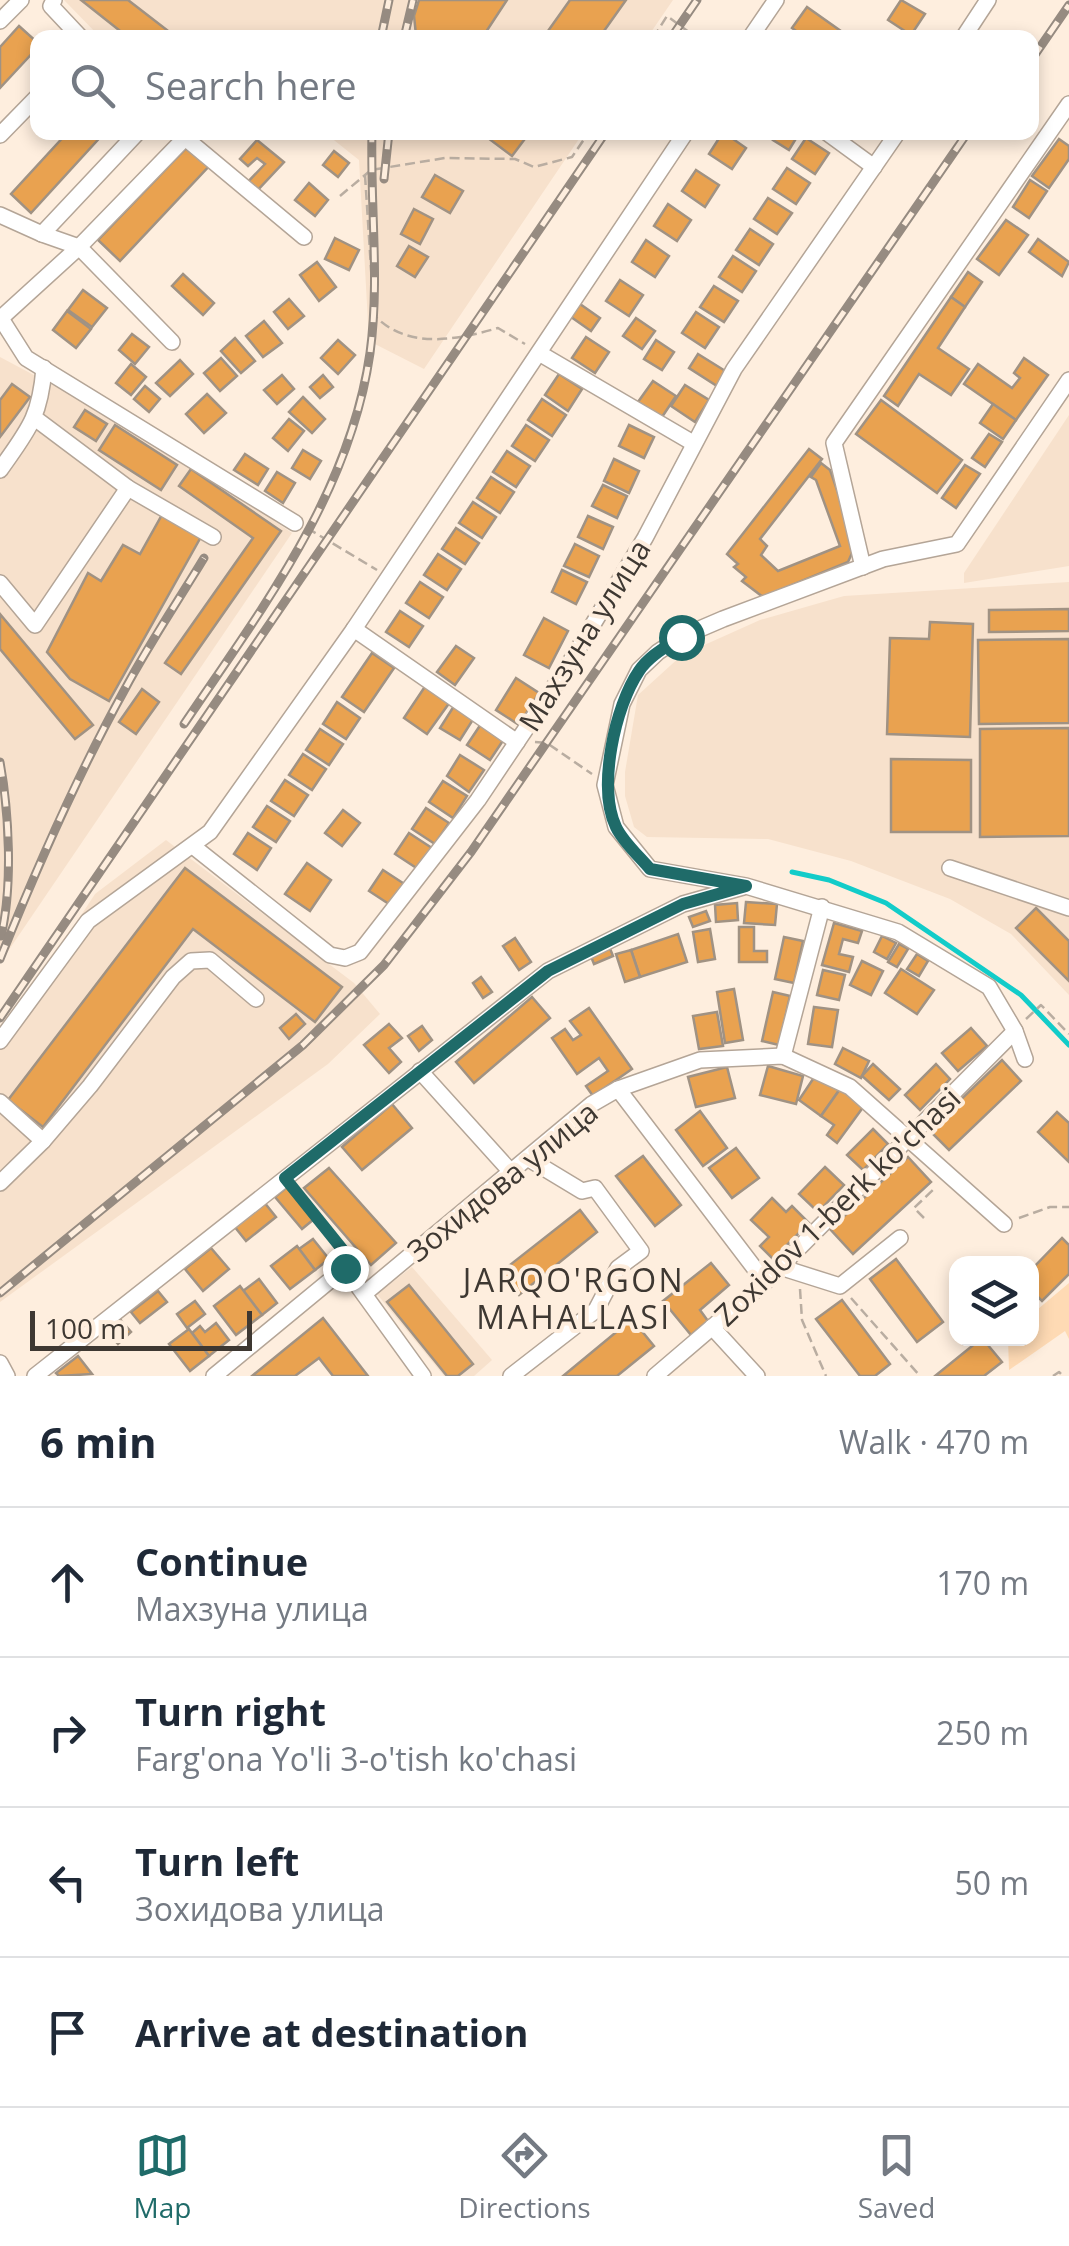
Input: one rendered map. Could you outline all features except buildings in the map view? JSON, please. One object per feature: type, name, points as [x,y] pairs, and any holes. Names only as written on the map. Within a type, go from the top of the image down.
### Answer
[{"type":"street","points":[[2,17],[21,0]]},
{"type":"street","points":[[755,30],[776,0]]},
{"type":"street","points":[[968,30],[988,0]]},
{"type":"street","points":[[48,2],[74,30]]},
{"type":"street","points":[[0,135],[30,104]]},
{"type":"street","points":[[863,567],[834,443],[1069,104]]},
{"type":"street","points":[[42,234],[130,140]]},
{"type":"street","points":[[177,140],[78,247],[1,317],[20,353],[295,523]]},
{"type":"street","points":[[188,140],[304,237]]},
{"type":"street","points":[[0,1041],[88,921],[210,832],[354,629],[681,140]]},
{"type":"street","points":[[837,140],[874,167]]},
{"type":"street","name":"Махзуна улица","points":[[194,847],[330,955],[340,958],[360,952],[478,800],[517,742],[646,538],[734,369],[893,140]]},
{"type":"street","points":[[0,215],[78,247],[172,342]]},
{"type":"street","points":[[539,353],[693,443]]},
{"type":"street","points":[[0,470],[36,418],[44,368]]},
{"type":"street","points":[[1025,1060],[1015,1031],[989,988],[898,932],[746,886],[650,869],[616,827],[605,785],[622,704],[640,670],[658,652],[723,619],[863,567],[956,544],[1069,380]]},
{"type":"street","points":[[36,418],[128,488],[213,537]]},
{"type":"street","points":[[0,583],[35,626],[128,488]]},
{"type":"street","points":[[354,629],[517,742]]},
{"type":"street","points":[[950,868],[1069,908]]},
{"type":"street","points":[[36,1376],[548,971],[683,904],[746,886]]},
{"type":"street","points":[[782,1056],[822,906]]},
{"type":"street","points":[[0,1182],[43,1141],[172,977],[192,962],[210,960],[256,999]]},
{"type":"street","name":"Zoxidov 1-berk ko'chasi","points":[[655,1376],[765,1282],[1015,1031]]},
{"type":"street","name":"Зохидова улица","points":[[364,1294],[592,1104],[618,1090],[700,1060],[782,1056],[850,1087],[1004,1224]]},
{"type":"street","points":[[420,1072],[512,1172]]},
{"type":"street","points":[[618,1090],[765,1282]]},
{"type":"street","points":[[0,1102],[43,1141]]},
{"type":"street","points":[[511,1376],[596,1310],[618,1268],[641,1252],[595,1188],[582,1192],[529,1159]]},
{"type":"street","points":[[780,1267],[840,1286],[900,1238]]},
{"type":"street","points":[[214,1376],[233,1370],[345,1268],[423,1376]]},
{"type":"street","points":[[712,1328],[757,1376]]},
{"type":"street","points":[[0,1363],[7,1376]]},
{"type":"path","points":[[658,30],[668,16],[686,30]]},
{"type":"path","points":[[340,196],[371,170],[445,158],[515,159],[534,167],[572,157],[583,140]]},
{"type":"path","points":[[365,175],[374,315],[383,325],[414,340],[465,337],[498,328],[539,353]]},
{"type":"path","points":[[295,523],[387,576]]},
{"type":"path","points":[[517,742],[547,743],[605,785]]},
{"type":"path","points":[[1029,1015],[1040,1005],[1069,1034]]},
{"type":"path","points":[[924,1218],[914,1208],[948,1175]]},
{"type":"path","points":[[285,1178],[342,1249],[345,1268]]},
{"type":"path","points":[[1004,1224],[1050,1207],[1069,1207]]},
{"type":"path","points":[[799,1273],[802,1320],[826,1376]]},
{"type":"path","points":[[840,1286],[920,1376]]},
{"type":"path","points":[[1053,1376],[1060,1372],[1063,1376]]},
{"type":"shaded area","points":[[64,0],[673,0],[652,30],[93,30]]},
{"type":"shaded area","points":[[334,140],[578,140],[424,369],[369,341],[359,160]]},
{"type":"shaded area","points":[[0,357],[154,439],[292,533],[0,963]]},
{"type":"shaded area","points":[[1069,415],[1069,566],[964,583],[964,573]]},
{"type":"shaded area","points":[[1069,582],[1069,995],[1011,934],[950,899],[851,861],[768,839],[647,837],[634,827],[625,796],[625,772],[638,695],[682,655],[760,620],[844,596]]},
{"type":"shaded area","points":[[166,840],[354,983],[380,1014],[328,1064],[0,1302],[0,1039],[95,894]]},
{"type":"shaded area","points":[[412,1267],[492,1360],[474,1376],[444,1376],[377,1294]]},
{"type":"shaded area","points":[[1069,1283],[1069,1339],[1065,1331],[1009,1370],[1008,1346],[1039,1346],[1039,1308]]},
{"type":"waterway","points":[[792,872],[829,880],[886,903],[1021,995],[1069,1045]]},
{"type":"railway","points":[[383,30],[389,0]]},
{"type":"railway","points":[[406,30],[413,0]]},
{"type":"railway","points":[[676,30],[697,0]]},
{"type":"railway","points":[[1039,49],[1069,5]]},
{"type":"railway","points":[[184,724],[298,549],[323,502],[359,405],[373,326],[372,140]]},
{"type":"railway","points":[[384,179],[388,140]]},
{"type":"railway","points":[[0,1018],[601,140]]},
{"type":"railway","points":[[0,1293],[303,1045],[384,965],[471,852],[962,140]]},
{"type":"railway","points":[[0,959],[90,755],[134,672],[204,558]]},
{"type":"railway","points":[[0,762],[8,849],[1,936]]},
{"type":"district","name":"JARQO'RGON MAHALLASI","points":[[574,1298]]},
{"type":"route","points":[[345,1268],[342,1249],[285,1178],[548,971],[683,904],[746,886],[650,869],[616,827],[605,785],[622,704],[640,670],[681,637]]}]
